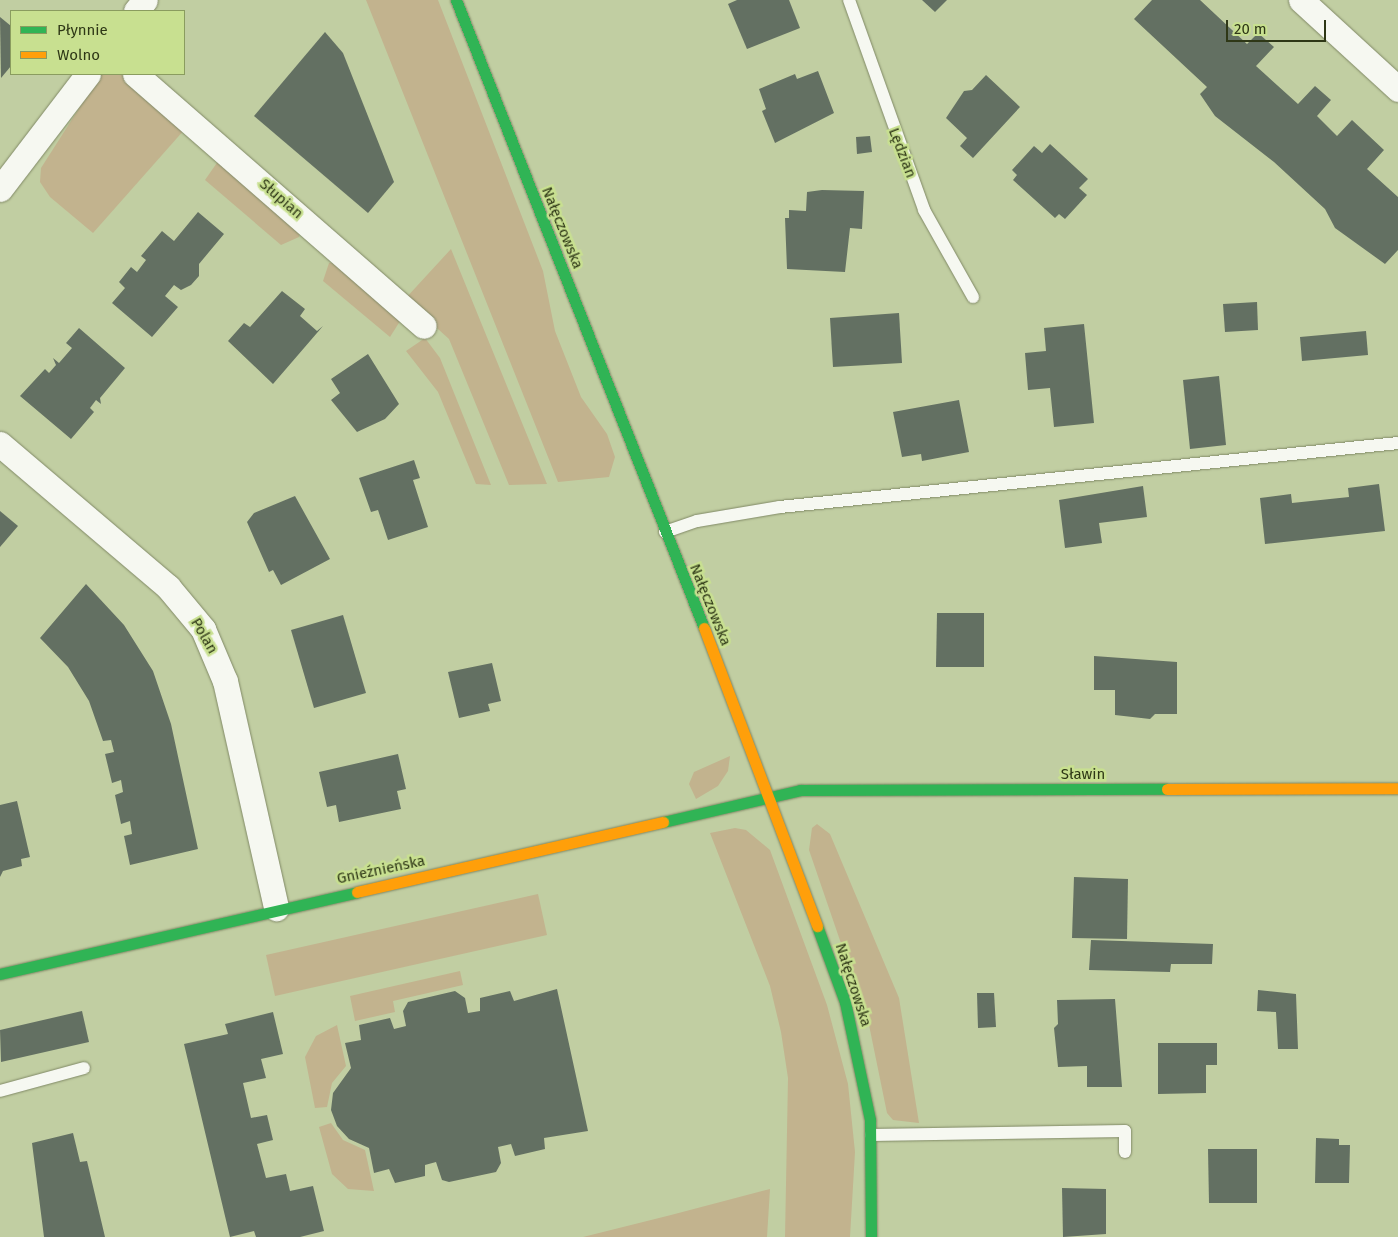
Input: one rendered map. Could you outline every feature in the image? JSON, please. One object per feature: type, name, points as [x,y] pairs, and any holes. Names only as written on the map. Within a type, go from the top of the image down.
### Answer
[{"type":"street","points":[[137,10],[145,0]]},
{"type":"street","name":"Nałęczowska","points":[[456,0],[770,797],[844,1002],[865,1085],[871,1135],[871,1237]]},
{"type":"street","points":[[1301,0],[1398,89]]},
{"type":"street","points":[[0,189],[87,75]]},
{"type":"street","name":"Słupian","points":[[135,75],[424,326]]},
{"type":"street","name":"Polan","points":[[0,444],[168,587],[203,629],[225,681],[276,908]]},
{"type":"street","name":"Sławin","points":[[770,797],[800,790],[1398,788]]},
{"type":"street","name":"Gnieźnieńska","points":[[0,974],[276,908],[770,797]]},
{"type":"lane","name":"Lędzian","points":[[849,0],[924,210],[973,298]]},
{"type":"lane","points":[[665,532],[697,521],[780,507],[1398,443]]},
{"type":"lane","points":[[0,1091],[84,1068]]},
{"type":"lane","points":[[871,1135],[1125,1131],[1125,1152]]},
{"type":"shaded area","points":[[366,0],[438,0],[543,271],[555,331],[581,397],[607,434],[615,457],[609,477],[558,482]]},
{"type":"shaded area","points":[[100,75],[122,75],[185,129],[93,233],[50,197],[40,182],[41,168]]},
{"type":"shaded area","points":[[221,157],[301,228],[299,237],[281,245],[205,180]]},
{"type":"shaded area","points":[[451,249],[547,484],[509,485],[449,339],[405,299]]},
{"type":"shaded area","points":[[341,262],[402,318],[390,337],[323,281],[329,263]]},
{"type":"shaded area","points":[[425,338],[440,358],[491,485],[476,484],[438,392],[406,351]]},
{"type":"shaded area","points":[[730,756],[728,771],[718,786],[696,799],[689,784],[694,772]]},
{"type":"shaded area","points":[[817,824],[830,834],[899,998],[919,1123],[893,1120],[887,1113],[869,1025],[809,850],[812,828]]},
{"type":"shaded area","points":[[735,828],[746,830],[770,850],[827,1005],[848,1084],[855,1152],[850,1237],[785,1237],[788,1078],[781,1032],[770,986],[710,833]]},
{"type":"shaded area","points":[[538,894],[547,935],[275,996],[266,955]]},
{"type":"shaded area","points":[[460,971],[463,985],[393,1001],[395,1012],[355,1021],[350,996]]},
{"type":"shaded area","points":[[337,1025],[346,1066],[332,1083],[327,1107],[315,1108],[305,1057],[316,1036]]},
{"type":"shaded area","points":[[331,1123],[343,1140],[365,1150],[374,1191],[348,1189],[332,1174],[319,1127]]},
{"type":"shaded area","points":[[770,1189],[767,1237],[583,1237],[671,1215]]},
{"type":"building","points":[[737,0],[789,0],[800,28],[747,49],[728,4]]},
{"type":"building","points":[[922,0],[947,0],[935,12]]},
{"type":"building","points":[[1152,0],[1200,0],[1247,44],[1258,33],[1274,47],[1256,66],[1298,104],[1315,86],[1331,100],[1317,116],[1337,136],[1352,120],[1384,150],[1367,169],[1398,197],[1398,250],[1385,264],[1335,228],[1325,209],[1274,162],[1215,116],[1200,94],[1207,87],[1134,19]]},
{"type":"building","points":[[0,17],[10,25],[10,67],[1,78]]},
{"type":"building","points":[[325,32],[343,53],[394,182],[368,213],[254,116]]},
{"type":"building","points":[[818,71],[834,113],[775,143],[762,111],[766,109],[759,89],[795,74],[797,79]]},
{"type":"building","points":[[986,75],[1020,107],[973,158],[960,146],[967,138],[946,118],[964,91],[972,90]]},
{"type":"building","points":[[870,136],[872,152],[857,154],[856,137]]},
{"type":"building","points":[[1050,144],[1088,179],[1079,188],[1087,195],[1065,219],[1059,214],[1055,218],[1013,180],[1017,175],[1012,170],[1034,146],[1042,153]]},
{"type":"building","points":[[822,190],[864,191],[862,229],[850,228],[845,272],[787,269],[785,218],[789,218],[789,210],[806,211],[807,192]]},
{"type":"building","points":[[198,212],[224,234],[199,264],[199,276],[191,285],[181,290],[174,285],[165,296],[178,307],[152,337],[112,303],[125,288],[119,282],[131,267],[137,272],[146,260],[141,256],[162,231],[174,241]]},
{"type":"building","points":[[282,291],[305,309],[300,316],[317,331],[323,326],[273,384],[228,341],[244,323],[250,327]]},
{"type":"building","points":[[1257,302],[1258,330],[1225,332],[1223,304]]},
{"type":"building","points":[[899,313],[902,363],[833,367],[830,318]]},
{"type":"building","points":[[1084,324],[1094,423],[1054,427],[1050,388],[1028,390],[1025,353],[1046,351],[1044,328]]},
{"type":"building","points":[[79,328],[125,368],[100,398],[101,404],[96,400],[90,408],[94,412],[71,439],[20,396],[45,369],[49,373],[56,365],[53,358],[59,363],[72,348],[66,343]]},
{"type":"building","points":[[1366,331],[1368,355],[1302,361],[1300,337]]},
{"type":"building","points":[[368,354],[399,404],[385,419],[357,432],[331,400],[340,393],[331,379]]},
{"type":"building","points":[[1219,376],[1226,445],[1190,449],[1183,380]]},
{"type":"building","points":[[959,400],[969,452],[922,461],[921,454],[902,457],[893,412]]},
{"type":"building","points":[[414,460],[420,478],[413,480],[428,527],[388,540],[378,510],[371,512],[359,478]]},
{"type":"building","points":[[1379,484],[1385,531],[1265,544],[1260,498],[1291,494],[1292,503],[1349,497],[1348,488]]},
{"type":"building","points":[[1143,486],[1147,517],[1099,523],[1102,543],[1065,548],[1059,500]]},
{"type":"building","points":[[295,496],[330,559],[281,585],[273,570],[269,572],[247,522],[254,513]]},
{"type":"building","points":[[0,511],[18,526],[0,547]]},
{"type":"building","points":[[86,584],[124,625],[153,671],[171,724],[198,849],[130,865],[124,836],[132,834],[130,821],[121,824],[115,795],[123,792],[121,780],[112,783],[105,754],[114,752],[111,740],[103,741],[89,701],[68,667],[40,638]]},
{"type":"building","points":[[937,613],[984,613],[984,667],[936,667]]},
{"type":"building","points":[[343,615],[366,693],[314,708],[291,630]]},
{"type":"building","points":[[1094,656],[1177,662],[1177,714],[1155,714],[1150,719],[1115,715],[1115,690],[1094,690]]},
{"type":"building","points":[[492,663],[501,701],[488,704],[490,711],[459,718],[448,672]]},
{"type":"building","points":[[398,754],[406,789],[397,791],[401,809],[339,822],[336,805],[327,807],[319,772]]},
{"type":"building","points":[[17,801],[30,857],[21,859],[22,866],[3,871],[0,877],[0,805]]},
{"type":"building","points":[[1074,877],[1128,879],[1127,939],[1072,938]]},
{"type":"building","points":[[1091,940],[1213,944],[1212,964],[1171,964],[1170,972],[1089,970]]},
{"type":"building","points":[[557,989],[588,1131],[544,1138],[545,1149],[515,1156],[511,1144],[498,1147],[501,1163],[496,1172],[449,1182],[442,1180],[436,1162],[425,1165],[425,1176],[395,1183],[389,1169],[374,1173],[369,1148],[349,1139],[337,1126],[331,1110],[333,1093],[351,1068],[345,1043],[361,1040],[359,1025],[390,1018],[394,1029],[406,1026],[403,1011],[408,1002],[455,991],[465,998],[468,1013],[480,1011],[480,998],[510,991],[514,1001]]},
{"type":"building","points":[[1258,990],[1296,994],[1298,1049],[1278,1049],[1276,1012],[1257,1011]]},
{"type":"building","points":[[977,993],[994,993],[996,1027],[978,1028]]},
{"type":"building","points":[[1115,999],[1122,1087],[1087,1087],[1087,1066],[1058,1067],[1054,1028],[1058,1024],[1057,1000]]},
{"type":"building","points":[[82,1011],[89,1042],[1,1062],[0,1030]]},
{"type":"building","points":[[273,1012],[283,1054],[261,1059],[266,1078],[243,1083],[251,1118],[267,1115],[273,1140],[257,1144],[266,1178],[286,1174],[290,1191],[313,1186],[324,1231],[300,1237],[256,1237],[254,1231],[230,1237],[184,1044],[228,1034],[225,1024]]},
{"type":"building","points":[[1158,1043],[1217,1043],[1217,1065],[1206,1065],[1206,1093],[1158,1094]]},
{"type":"building","points":[[73,1133],[80,1162],[87,1161],[105,1237],[44,1237],[32,1143]]},
{"type":"building","points":[[1316,1138],[1339,1139],[1339,1145],[1350,1145],[1349,1183],[1315,1183]]},
{"type":"building","points":[[1208,1149],[1257,1149],[1257,1203],[1209,1203]]},
{"type":"building","points":[[1062,1188],[1106,1189],[1106,1234],[1063,1237]]},
{"type":"traffic: fast","points":[[456,0],[704,628]]},
{"type":"traffic: fast","points":[[663,822],[800,790],[1167,789]]},
{"type":"traffic: fast","points":[[0,974],[357,892]]},
{"type":"traffic: fast","points":[[817,926],[845,1002],[870,1120],[871,1237]]},
{"type":"traffic: slow","points":[[704,628],[817,926]]},
{"type":"traffic: slow","points":[[1167,789],[1398,788]]},
{"type":"traffic: slow","points":[[357,892],[663,822]]}]
